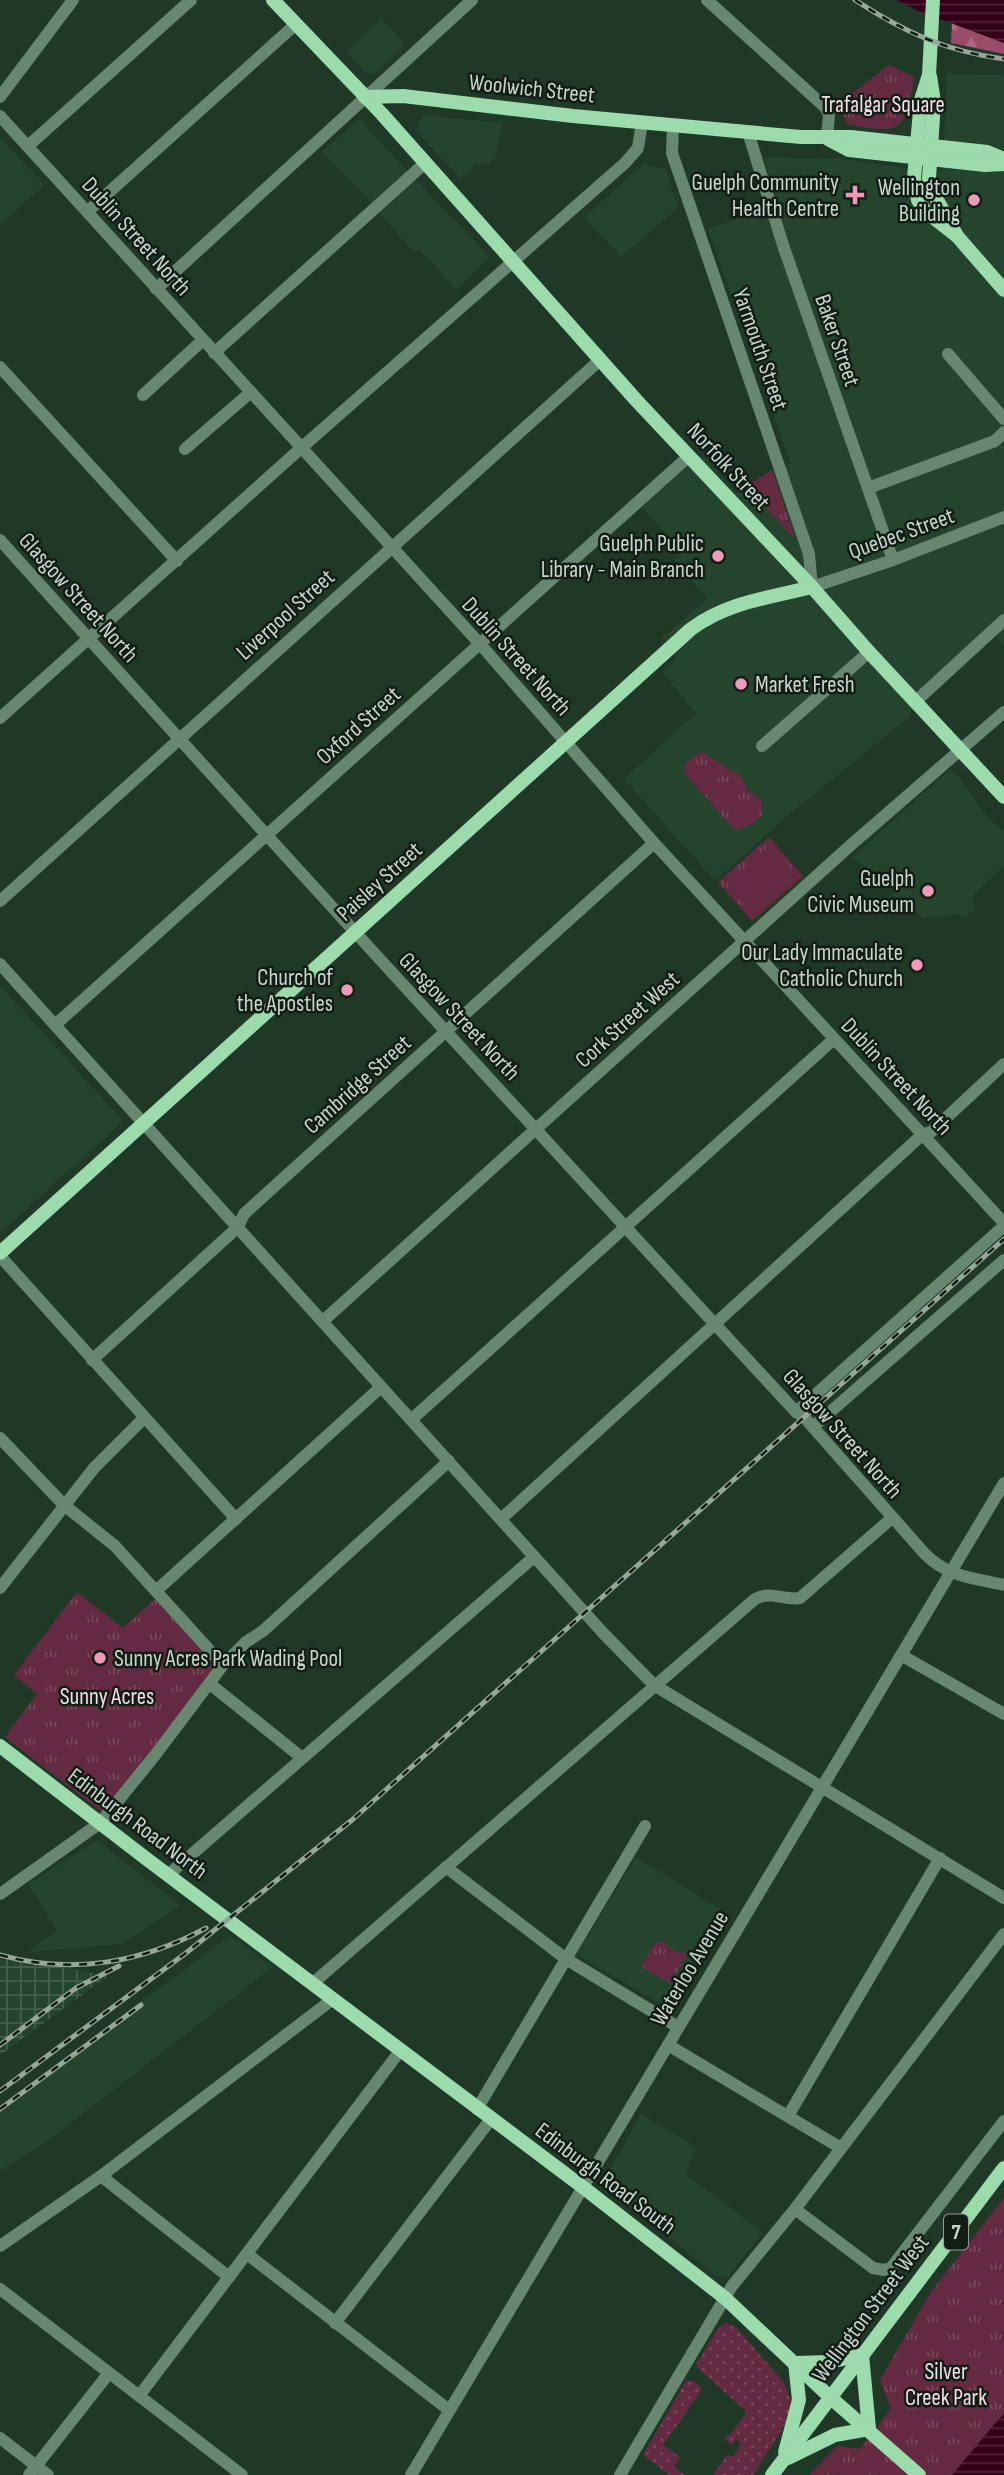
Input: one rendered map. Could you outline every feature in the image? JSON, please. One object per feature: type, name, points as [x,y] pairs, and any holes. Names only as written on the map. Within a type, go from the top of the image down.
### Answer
[{"type":"main road","points":[[273,0],[365,97]]},
{"type":"main road","points":[[933,0],[929,75],[921,100],[924,151],[914,178],[918,200],[932,218],[957,236],[1004,290]]},
{"type":"main road","name":"Woolwich Street","points":[[365,97],[403,96],[747,132],[827,138],[851,136],[924,151],[987,152],[1004,162]]},
{"type":"main road","name":"Norfolk Street","points":[[365,97],[688,457],[812,587],[1004,797]]},
{"type":"main road","name":"Paisley Street","points":[[0,1255],[691,629],[734,605],[812,587]]},
{"type":"main road","name":"Edinburgh Road North","points":[[0,1746],[250,1936]]},
{"type":"main road","name":"Edinburgh Road South","points":[[250,1936],[725,2298],[831,2398],[919,2475]]},
{"type":"main road","name":"Wellington Street West","points":[[772,2475],[1004,2168]]},
{"type":"main road","points":[[862,2355],[869,2429],[835,2435],[783,2460],[799,2400],[795,2363],[829,2362],[862,2355]]},
{"type":"street","points":[[0,97],[73,0]]},
{"type":"street","points":[[28,146],[191,0]]},
{"type":"street","points":[[156,289],[472,0]]},
{"type":"street","points":[[707,0],[826,108],[829,115],[827,138]]},
{"type":"street","points":[[88,212],[296,24]]},
{"type":"street","name":"Dublin Street North","points":[[0,116],[480,644],[654,843],[1004,1224]]},
{"type":"street","points":[[0,718],[634,154],[642,122]]},
{"type":"street","name":"Yarmouth Street","points":[[673,125],[672,153],[809,554],[812,587]]},
{"type":"street","name":"Baker Street","points":[[747,132],[893,560]]},
{"type":"street","points":[[214,353],[424,164]]},
{"type":"street","points":[[142,395],[203,340]]},
{"type":"street","points":[[948,354],[1004,419]]},
{"type":"street","name":"Liverpool Street","points":[[0,901],[600,360]]},
{"type":"street","points":[[0,367],[177,561]]},
{"type":"street","points":[[185,449],[251,392]]},
{"type":"street","points":[[867,488],[995,441],[1004,432]]},
{"type":"street","name":"Oxford Street","points":[[55,1025],[688,457]]},
{"type":"street","name":"Quebec Street","points":[[812,587],[893,560],[1004,517]]},
{"type":"street","name":"Glasgow Street North","points":[[1,544],[715,1324],[813,1427],[892,1518],[937,1565],[950,1573]]},
{"type":"street","points":[[916,701],[1004,620]]},
{"type":"street","points":[[762,746],[869,652]]},
{"type":"street","name":"Cork Street West","points":[[323,1321],[745,940],[1004,712]]},
{"type":"street","name":"Cambridge Street","points":[[92,1360],[238,1227],[244,1214],[654,843]]},
{"type":"street","points":[[0,964],[534,1557],[654,1685],[1004,1898]]},
{"type":"street","points":[[411,1420],[834,1039]]},
{"type":"street","points":[[501,1519],[923,1134],[931,1132],[1004,1064]]},
{"type":"street","points":[[796,1412],[1004,1224]]},
{"type":"street","points":[[0,1255],[236,1519]]},
{"type":"street","points":[[813,1427],[1004,1260]]},
{"type":"street","points":[[157,1590],[381,1387]]},
{"type":"street","points":[[0,1588],[94,1468],[144,1418]]},
{"type":"street","points":[[0,1438],[64,1505],[115,1546],[223,1665]]},
{"type":"street","points":[[0,1894],[100,1823],[223,1665],[449,1461]]},
{"type":"street","name":"Waterloo Avenue","points":[[411,2475],[1004,1483]]},
{"type":"street","points":[[312,1984],[755,1599],[772,1594],[793,1599],[806,1594],[892,1518]]},
{"type":"street","points":[[168,1875],[534,1557]]},
{"type":"street","points":[[950,1573],[1004,1585]]},
{"type":"street","points":[[901,1655],[1004,1714]]},
{"type":"street","points":[[209,1685],[301,1757]]},
{"type":"street","points":[[477,2109],[645,1826]]},
{"type":"street","points":[[788,2116],[940,1858]]},
{"type":"street","points":[[446,1867],[566,1959],[678,2027]]},
{"type":"street","points":[[620,2475],[725,2298],[1004,1934]]},
{"type":"street","points":[[0,2246],[101,2176],[332,1999]]},
{"type":"street","points":[[668,2045],[841,2148]]},
{"type":"street","points":[[139,2396],[400,2051]]},
{"type":"street","points":[[335,2323],[491,2119]]},
{"type":"street","points":[[795,2210],[873,2268],[891,2268],[1004,2121]]},
{"type":"street","points":[[101,2176],[229,2277]]},
{"type":"street","points":[[247,2254],[449,2410]]},
{"type":"street","points":[[0,2289],[243,2475]]},
{"type":"street","points":[[32,2470],[109,2373]]},
{"type":"street","points":[[0,2438],[32,2470],[48,2475]]},
{"type":"shaded area","points":[[897,0],[1004,0],[1004,43],[916,10]]},
{"type":"shaded area","points":[[382,19],[405,45],[374,74],[364,72],[346,52]]},
{"type":"shaded area","points":[[947,74],[1004,75],[1004,646],[989,629],[925,684],[908,718],[790,814],[715,881],[624,779],[696,713],[662,672],[677,658],[662,638],[707,599],[674,561],[682,551],[641,507],[701,454],[737,493],[772,470],[791,464],[708,229],[777,205],[764,157],[839,159],[943,173]]},
{"type":"shaded area","points":[[423,115],[502,123],[495,158],[488,164],[484,161],[478,166],[476,164],[461,179],[416,131]]},
{"type":"shaded area","points":[[359,119],[489,257],[457,290],[419,249],[414,253],[368,199],[321,152]]},
{"type":"shaded area","points":[[0,137],[45,185],[0,224]]},
{"type":"shaded area","points":[[644,164],[665,169],[678,208],[621,257],[584,217]]},
{"type":"shaded area","points":[[951,769],[988,819],[1004,831],[1004,865],[973,895],[972,903],[976,908],[966,917],[956,914],[922,918],[913,907],[908,911],[892,893],[895,890],[851,858]]},
{"type":"shaded area","points":[[0,985],[123,1121],[0,1233]]},
{"type":"shaded area","points":[[97,1840],[180,1905],[122,1944],[29,1952],[57,1930],[28,1884]]},
{"type":"shaded area","points":[[636,1857],[725,1912],[668,2008],[579,1956],[578,1952]]},
{"type":"shaded area","points":[[230,1936],[273,1967],[53,2137],[0,2171],[0,2106]]},
{"type":"shaded area","points":[[0,1955],[108,1976],[0,2055]]},
{"type":"shaded area","points":[[641,2114],[696,2147],[686,2175],[763,2232],[728,2277],[717,2276],[602,2184]]},
{"type":"shaded area","points":[[1004,2414],[1004,2475],[952,2475],[998,2420]]},
{"type":"green space","points":[[952,23],[1004,43],[1004,54],[951,43]]},
{"type":"green space","name":"Trafalgar Square","points":[[889,65],[914,77],[903,119],[898,125],[879,129],[847,124],[843,113],[836,106]]},
{"type":"green space","points":[[772,470],[794,535],[792,536],[746,486]]},
{"type":"green space","points":[[700,751],[742,777],[746,788],[762,802],[762,815],[758,819],[735,830],[684,773],[686,763]]},
{"type":"green space","points":[[769,837],[803,876],[752,921],[718,882]]},
{"type":"green space","points":[[769,846],[793,872],[781,882],[757,856]]},
{"type":"green space","points":[[754,859],[777,886],[765,896],[742,870]]},
{"type":"green space","points":[[739,873],[762,899],[750,910],[727,884]]},
{"type":"green space","name":"Sunny Acres","points":[[77,1592],[123,1628],[155,1599],[213,1666],[212,1672],[102,1812],[5,1737],[37,1694],[14,1675]]},
{"type":"green space","points":[[656,1941],[666,1943],[672,1950],[688,1954],[670,1983],[641,1967]]},
{"type":"green space","name":"Silver Creek Park","points":[[1004,2198],[1004,2475],[809,2475],[837,2446],[860,2449],[891,2409],[880,2380],[931,2292]]},
{"type":"green space","points":[[726,2323],[736,2327],[784,2383],[790,2398],[793,2399],[786,2423],[753,2475],[713,2475],[728,2454],[732,2457],[741,2445],[736,2439],[731,2445],[723,2437],[729,2436],[747,2412],[697,2367],[719,2327]]},
{"type":"green space","points":[[693,2380],[701,2387],[700,2393],[663,2445],[680,2457],[674,2467],[685,2475],[670,2475],[643,2455],[686,2381]]},
{"type":"railway","points":[[855,0],[908,31],[963,51],[1004,59]]},
{"type":"railway","points":[[0,2091],[186,1953],[352,1820],[1004,1239]]},
{"type":"railway","points":[[0,1955],[53,1964],[106,1962],[157,1950],[206,1928]]},
{"type":"railway","points":[[0,2045],[76,1988],[119,1966]]},
{"type":"railway","points":[[0,2109],[141,2005]]},
{"type":"place","name":"Guelph Community Health Centre","points":[[855,195]]},
{"type":"place","name":"Wellington Building","points":[[974,200]]},
{"type":"place","name":"Guelph Public Library - Main Branch","points":[[718,556]]},
{"type":"place","name":"Market Fresh","points":[[741,684]]},
{"type":"place","name":"Guelph Civic Museum","points":[[928,891]]},
{"type":"place","name":"Our Lady Immaculate Catholic Church","points":[[917,965]]},
{"type":"place","name":"Church of the Apostles","points":[[347,990]]},
{"type":"place","name":"Sunny Acres Park Wading Pool","points":[[100,1658]]}]
